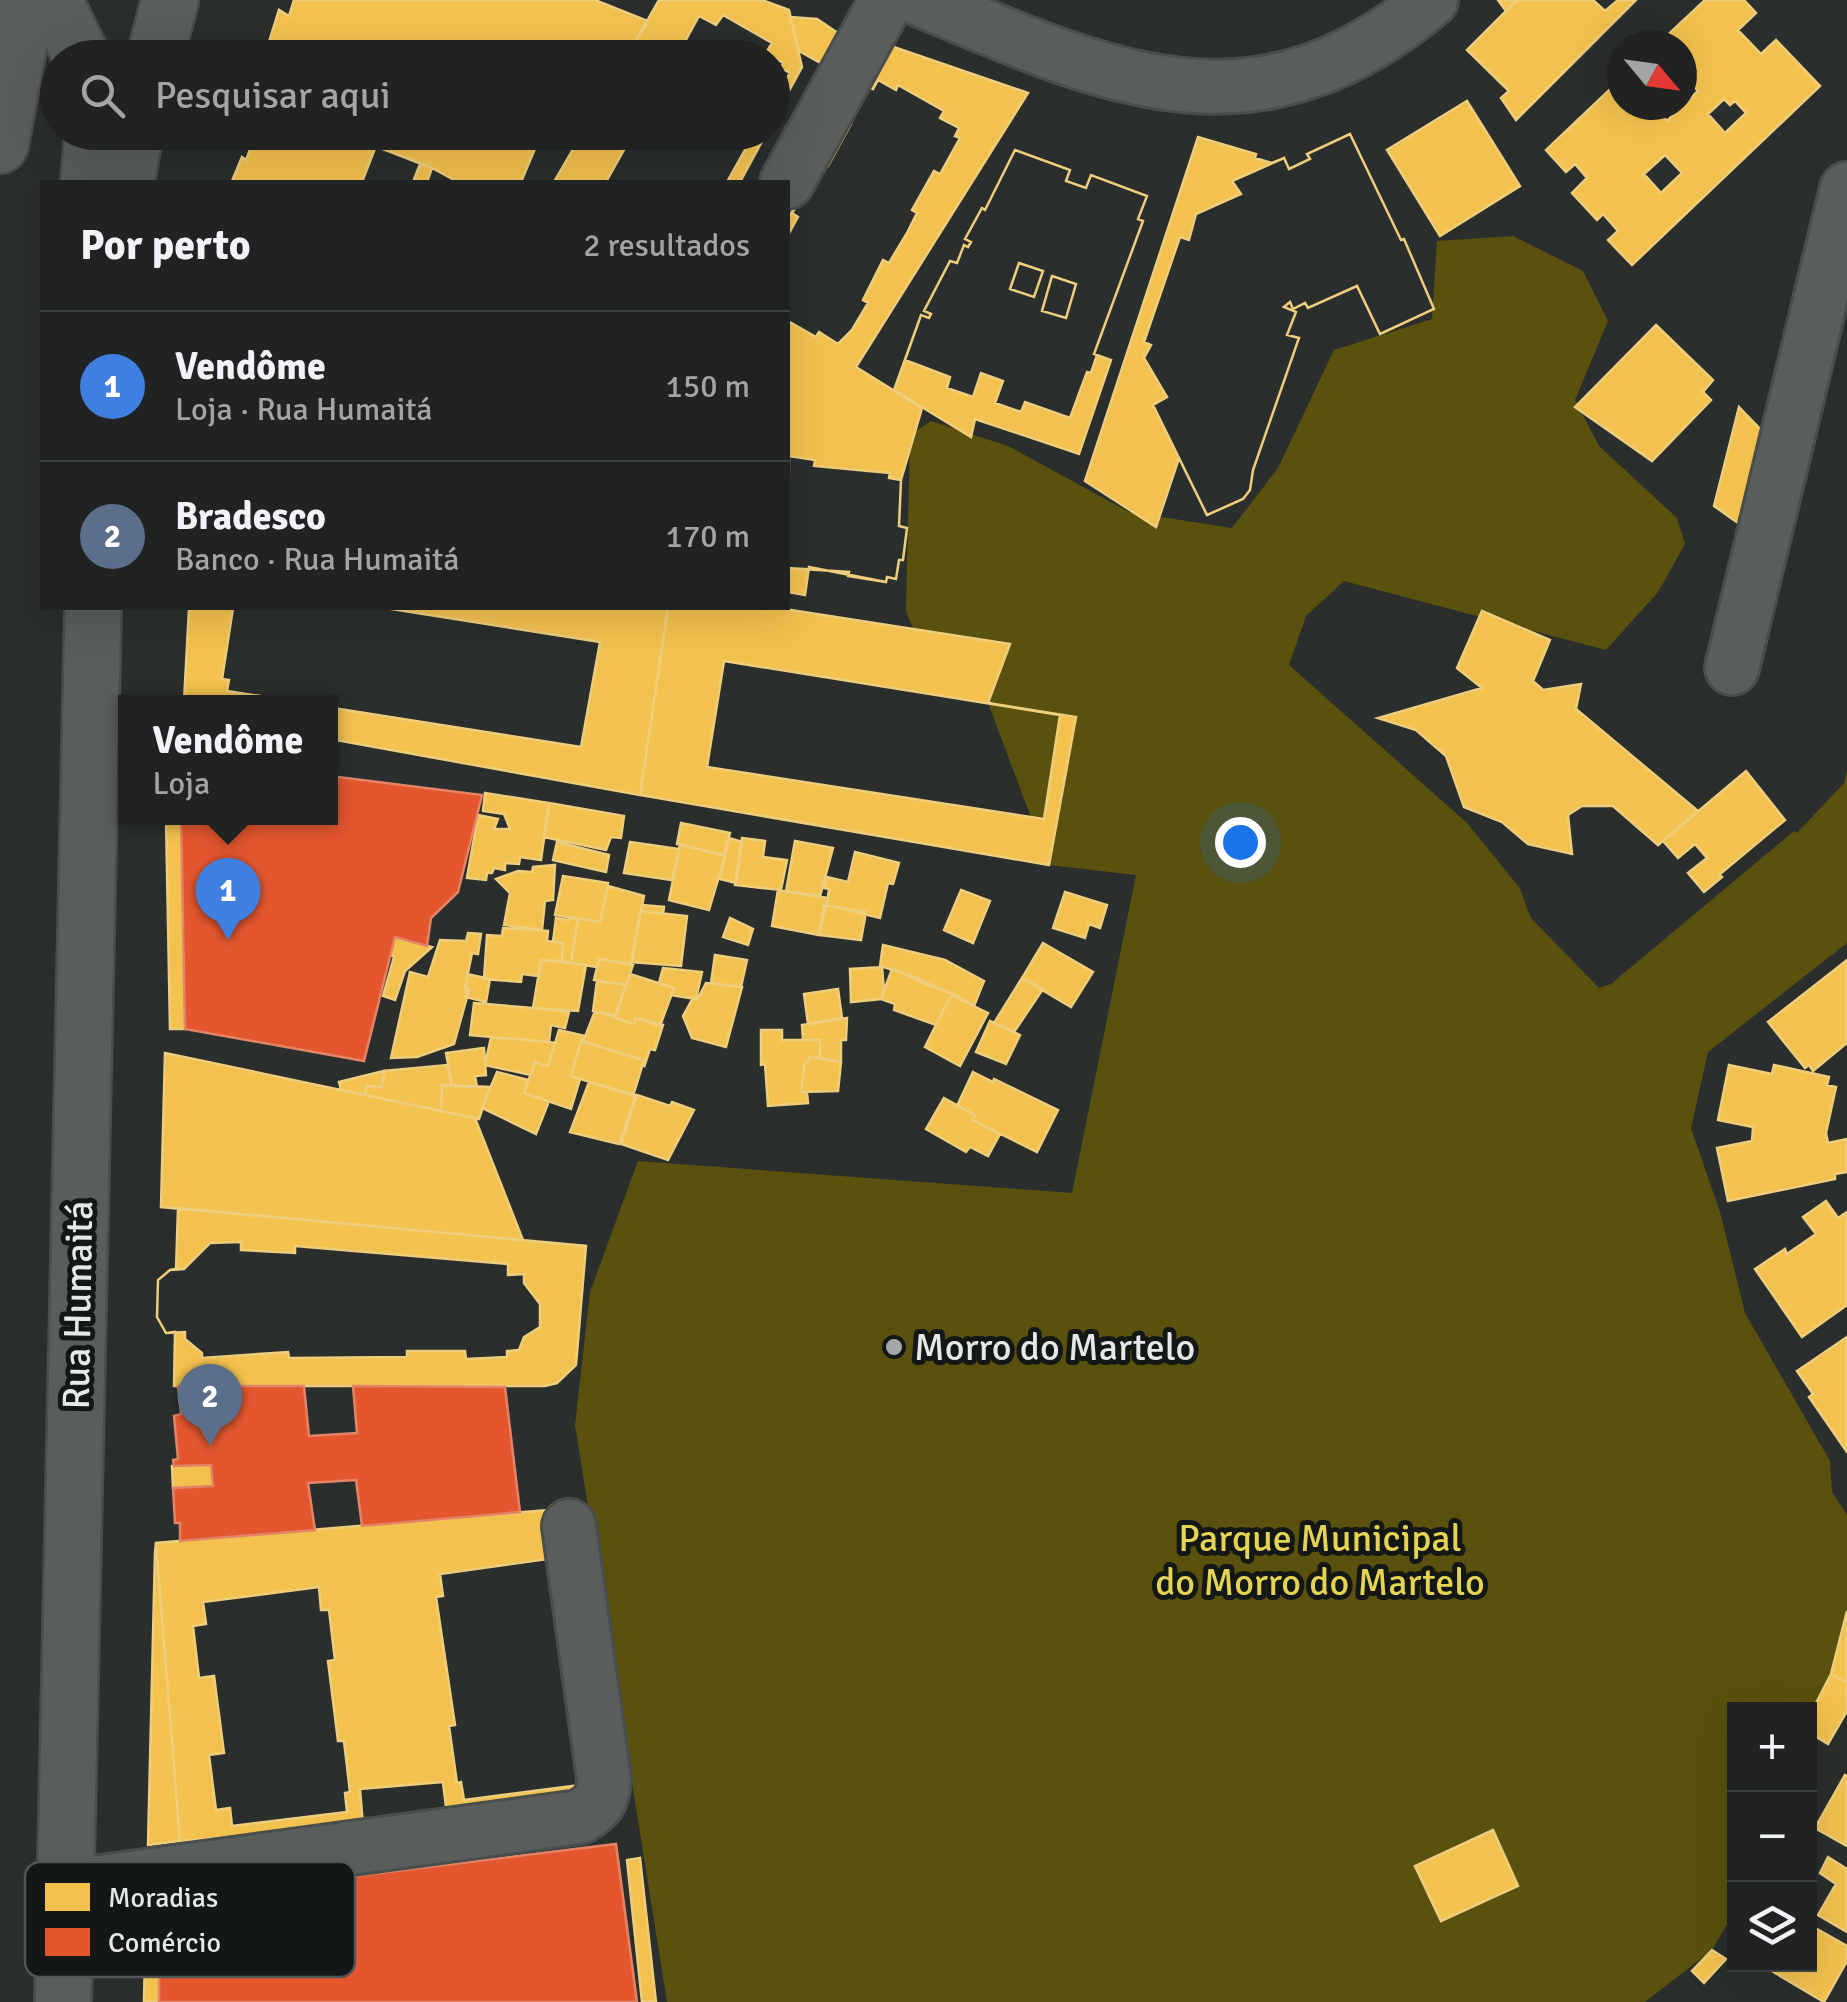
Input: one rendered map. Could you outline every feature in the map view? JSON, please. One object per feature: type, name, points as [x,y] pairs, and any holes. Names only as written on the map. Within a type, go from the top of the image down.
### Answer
[{"type":"main road","points":[[0,145],[27,0]]},
{"type":"main road","points":[[54,0],[73,40]]},
{"type":"main road","points":[[160,40],[170,0]]},
{"type":"main road","points":[[89,180],[92,150]]},
{"type":"main road","points":[[126,180],[132,150]]},
{"type":"main road","name":"Rua Humaitá","points":[[67,1862],[93,610]]},
{"type":"main road","name":"Rua Humaitá","points":[[63,2002],[64,1977]]},
{"type":"street","points":[[788,180],[887,0]]},
{"type":"street","points":[[921,0],[1071,62],[1118,76],[1213,87],[1262,84],[1347,59],[1431,0]]},
{"type":"street","points":[[1732,668],[1847,189]]},
{"type":"street","points":[[245,1862],[580,1817],[596,1808],[604,1797],[604,1780],[569,1526]]},
{"type":"green space","name":"Parque Municipal do Morro do Martelo","points":[[1513,236],[1583,271],[1608,321],[1575,400],[1599,446],[1677,518],[1685,544],[1658,592],[1606,650],[1344,581],[1306,616],[1289,665],[1467,823],[1519,887],[1531,918],[1599,988],[1611,984],[1794,831],[1797,833],[1844,783],[1847,770],[1847,943],[1708,1052],[1691,1128],[1720,1212],[1745,1313],[1830,1461],[1832,1492],[1847,1515],[1847,1611],[1831,1674],[1817,1702],[1727,1702],[1727,1924],[1712,1950],[1645,2002],[667,2002],[575,1425],[590,1292],[638,1161],[1072,1193],[1136,875],[1049,865],[988,703],[996,680],[942,654],[919,636],[911,624],[906,610],[910,435],[931,421],[1008,446],[1129,512],[1232,528],[1278,468],[1334,350],[1432,319],[1437,241]]},
{"type":"building: Moradias","points":[[294,0],[595,0],[648,21],[637,40],[270,40],[279,10],[289,16]]},
{"type":"building: Moradias","points":[[659,0],[762,0],[789,10],[802,67],[790,89],[790,40],[636,40]]},
{"type":"building: Moradias","points":[[1498,0],[1517,0],[1506,11]]},
{"type":"building: Moradias","points":[[1517,0],[1593,0],[1605,11],[1618,0],[1636,0],[1516,120],[1501,98],[1509,91],[1467,50]]},
{"type":"building: Moradias","points":[[1705,0],[1744,0],[1756,13],[1738,30],[1761,54],[1776,40],[1820,86],[1632,265],[1608,240],[1618,231],[1603,214],[1597,220],[1572,193],[1587,178],[1575,164],[1566,172],[1546,150],[1607,92],[1607,120],[1667,121],[1697,120],[1697,30],[1673,30]],"holes":[[[1724,99],[1730,105],[1735,101],[1746,113],[1725,133],[1708,114]],[[1665,155],[1682,173],[1661,193],[1644,174]]]},
{"type":"building: Moradias","points":[[723,15],[767,40],[686,40],[699,16],[716,25]]},
{"type":"building: Moradias","points":[[790,17],[817,19],[851,42],[835,71],[799,51]]},
{"type":"building: Moradias","points":[[885,44],[1028,93],[856,367],[922,408],[901,480],[899,526],[907,528],[896,579],[887,577],[886,582],[809,567],[805,595],[790,592],[790,215]]},
{"type":"building: Moradias","points":[[878,80],[896,90],[898,85],[944,111],[940,118],[959,128],[955,136],[960,138],[940,174],[934,171],[912,210],[917,213],[907,233],[889,263],[883,260],[863,300],[868,303],[852,330],[838,344],[819,332],[816,337],[790,322],[790,231],[798,217],[792,213],[824,163],[828,166],[851,124],[846,122],[865,85],[873,89]]},
{"type":"building: Moradias","points":[[1467,101],[1520,186],[1440,236],[1387,150]]},
{"type":"building: Moradias","points":[[1350,134],[1401,240],[1404,239],[1434,309],[1380,334],[1357,286],[1308,308],[1305,303],[1293,309],[1290,302],[1284,307],[1296,312],[1287,335],[1299,338],[1253,470],[1250,490],[1243,499],[1207,515],[1153,405],[1167,397],[1144,358],[1151,345],[1144,342],[1180,237],[1189,240],[1196,214],[1241,194],[1232,181],[1284,158],[1289,169],[1310,159],[1307,154]]},
{"type":"building: Moradias","points":[[1350,134],[1401,240],[1404,239],[1434,309],[1380,334],[1357,286],[1308,308],[1305,303],[1293,309],[1290,302],[1284,307],[1296,312],[1287,335],[1299,338],[1253,470],[1250,490],[1243,499],[1207,515],[1179,458],[1156,527],[1085,481],[1198,137],[1256,154],[1255,158],[1272,163],[1284,158],[1289,169],[1310,159],[1307,154]]},
{"type":"building: Moradias","points":[[250,150],[374,150],[363,180],[232,180],[242,157],[246,160]]},
{"type":"building: Moradias","points":[[386,150],[534,150],[522,180],[454,180]]},
{"type":"building: Moradias","points":[[573,150],[757,150],[741,180],[555,180]]},
{"type":"building: Moradias","points":[[624,150],[745,150],[728,180],[607,180]]},
{"type":"building: Moradias","points":[[1015,150],[1070,170],[1066,181],[1086,188],[1091,175],[1147,196],[1138,219],[1143,221],[1094,354],[1111,360],[1079,454],[975,419],[971,437],[894,390],[921,315],[929,318],[931,314],[924,311],[950,261],[957,263],[964,245],[968,247],[971,242],[965,239],[982,208],[985,210]],"holes":[[[1019,263],[1043,271],[1034,297],[1010,289]],[[1052,276],[1076,284],[1066,318],[1042,311]]]},
{"type":"building: Moradias","points":[[1015,150],[1070,170],[1066,181],[1086,188],[1091,175],[1147,196],[1138,219],[1143,221],[1094,354],[1097,355],[1091,373],[1087,372],[1070,418],[1025,402],[1021,412],[995,403],[1003,381],[981,373],[973,397],[947,388],[950,377],[905,360],[921,315],[929,318],[931,314],[924,311],[950,261],[957,263],[964,245],[968,247],[971,242],[965,239],[982,208],[985,210]],"holes":[[[1019,263],[1043,271],[1034,297],[1010,289]],[[1052,276],[1076,284],[1066,318],[1042,311]]]},
{"type":"building: Moradias","points":[[420,164],[432,168],[428,180],[414,180]]},
{"type":"building: Moradias","points":[[1656,325],[1713,380],[1703,392],[1711,400],[1652,461],[1575,407]]},
{"type":"building: Moradias","points":[[1739,407],[1768,437],[1745,528],[1714,506]]},
{"type":"building: Moradias","points":[[790,456],[815,460],[814,466],[890,473],[889,478],[901,480],[899,526],[907,528],[896,579],[887,577],[886,582],[848,576],[849,572],[790,568]]},
{"type":"building: Moradias","points":[[189,610],[668,610],[640,795],[338,740],[338,695],[184,695]]},
{"type":"building: Moradias","points":[[233,610],[398,610],[600,642],[581,747],[338,709],[338,695],[253,695],[227,691],[229,680],[222,679]]},
{"type":"building: Moradias","points":[[668,610],[790,610],[1010,644],[988,703],[1076,717],[1049,865],[640,795]]},
{"type":"building: Moradias","points":[[1482,611],[1550,640],[1533,681],[1543,690],[1581,684],[1576,709],[1698,811],[1658,845],[1613,806],[1582,806],[1568,815],[1572,854],[1528,844],[1502,822],[1464,807],[1446,756],[1416,730],[1378,718],[1482,688],[1457,668]]},
{"type":"building: Moradias","points":[[724,661],[1060,715],[1044,819],[707,767]]},
{"type":"building: Moradias","points":[[1746,771],[1785,820],[1704,892],[1688,873],[1707,858],[1695,844],[1678,858],[1663,841]]},
{"type":"building: Moradias","points":[[485,793],[549,803],[541,860],[520,857],[519,864],[505,863],[505,870],[494,868],[487,873],[486,880],[467,878],[478,815],[498,819],[494,829],[510,829],[504,814],[483,811]]},
{"type":"building: Moradias","points":[[549,803],[624,816],[621,838],[611,837],[606,850],[544,837]]},
{"type":"building: Moradias","points":[[338,818],[384,826],[383,832],[391,834],[383,876],[362,873],[350,937],[335,935],[326,985],[332,985],[323,1026],[315,1024],[310,1046],[223,1031],[227,1007],[209,1004],[215,968],[226,970],[232,936],[224,935],[227,916],[213,913],[220,874],[233,876],[237,851],[212,846],[216,825],[338,825]]},
{"type":"building: Moradias","points":[[681,823],[730,833],[724,855],[677,844]]},
{"type":"building: Moradias","points":[[166,825],[181,825],[185,1029],[170,1029]]},
{"type":"building: Moradias","points":[[729,838],[742,842],[736,883],[720,879]]},
{"type":"building: Moradias","points":[[742,838],[765,841],[763,857],[787,860],[781,890],[735,885]]},
{"type":"building: Moradias","points":[[795,841],[833,848],[820,896],[786,891]]},
{"type":"building: Moradias","points":[[557,842],[609,855],[606,872],[553,860]]},
{"type":"building: Moradias","points":[[630,842],[679,849],[672,880],[624,873]]},
{"type":"building: Moradias","points":[[680,844],[725,856],[709,910],[669,900]]},
{"type":"building: Moradias","points":[[855,852],[899,863],[893,884],[888,883],[880,918],[827,905],[827,877],[848,882]]},
{"type":"building: Moradias","points":[[555,865],[553,900],[545,901],[542,930],[504,925],[510,893],[496,879],[518,871],[532,872],[533,867]]},
{"type":"building: Moradias","points":[[563,876],[608,883],[600,922],[555,915]]},
{"type":"building: Moradias","points":[[608,886],[644,896],[631,964],[599,959],[597,967],[571,963],[578,918],[600,922]]},
{"type":"building: Moradias","points":[[778,890],[828,898],[819,935],[772,926]]},
{"type":"building: Moradias","points":[[961,890],[990,901],[973,943],[944,930]]},
{"type":"building: Moradias","points":[[1065,892],[1107,905],[1100,928],[1089,924],[1085,938],[1053,928]]},
{"type":"building: Moradias","points":[[642,905],[664,907],[663,914],[641,911]]},
{"type":"building: Moradias","points":[[824,905],[866,912],[861,940],[819,935]]},
{"type":"building: Moradias","points":[[640,911],[687,916],[681,966],[632,962]]},
{"type":"building: Moradias","points":[[556,918],[578,918],[571,963],[562,961],[563,943],[553,942]]},
{"type":"building: Moradias","points":[[730,918],[753,929],[748,945],[723,937]]},
{"type":"building: Moradias","points":[[503,928],[548,931],[547,941],[563,943],[562,961],[541,960],[539,976],[522,974],[521,982],[484,979],[487,935],[502,936]]},
{"type":"building: Moradias","points":[[468,933],[481,934],[478,954],[472,953],[465,988],[469,990],[454,1044],[417,1057],[391,1058],[410,972],[428,977],[440,940],[466,941]]},
{"type":"building: Moradias","points":[[395,937],[432,947],[405,971],[395,1000],[383,996],[394,957],[390,955]]},
{"type":"building: Moradias","points":[[1043,943],[1093,972],[1071,1007],[1022,978]]},
{"type":"building: Moradias","points":[[883,945],[945,960],[984,981],[974,1006],[917,981],[918,978],[880,966]]},
{"type":"building: Moradias","points":[[715,955],[747,960],[741,987],[711,983]]},
{"type":"building: Moradias","points":[[599,959],[633,965],[626,985],[594,980]]},
{"type":"building: Moradias","points":[[541,960],[586,965],[578,1011],[533,1008]]},
{"type":"building: Moradias","points":[[1847,960],[1847,1043],[1813,1071],[1809,1065],[1805,1068],[1768,1022]]},
{"type":"building: Moradias","points":[[882,967],[881,999],[851,1002],[850,969]]},
{"type":"building: Moradias","points":[[663,968],[702,972],[696,999],[671,995],[674,988],[659,983]]},
{"type":"building: Moradias","points":[[892,969],[956,995],[951,995],[936,1025],[894,1010],[895,1004],[881,999]]},
{"type":"building: Moradias","points":[[467,974],[490,979],[486,1002],[466,997]]},
{"type":"building: Moradias","points":[[630,974],[674,988],[660,1026],[636,1018],[634,1024],[615,1018]]},
{"type":"building: Moradias","points":[[1022,978],[1043,989],[1014,1032],[994,1023]]},
{"type":"building: Moradias","points":[[597,981],[626,985],[615,1015],[593,1011]]},
{"type":"building: Moradias","points":[[706,983],[742,987],[726,1047],[692,1038],[683,1016]]},
{"type":"building: Moradias","points":[[838,989],[842,1018],[808,1024],[804,994]]},
{"type":"building: Moradias","points":[[951,995],[988,1013],[960,1066],[925,1047]]},
{"type":"building: Moradias","points":[[474,1003],[569,1012],[565,1028],[551,1025],[549,1042],[470,1035]]},
{"type":"building: Moradias","points":[[595,1011],[634,1024],[636,1018],[663,1025],[655,1050],[650,1049],[644,1067],[644,1060],[583,1042]]},
{"type":"building: Moradias","points":[[847,1018],[841,1062],[820,1058],[820,1040],[803,1040],[802,1025]]},
{"type":"building: Moradias","points":[[990,1021],[1020,1035],[1006,1064],[976,1052]]},
{"type":"building: Moradias","points":[[559,1030],[585,1036],[571,1076],[580,1079],[571,1109],[524,1093],[535,1062],[548,1066]]},
{"type":"building: Moradias","points":[[761,1030],[782,1030],[782,1040],[820,1040],[820,1058],[809,1057],[805,1062],[801,1092],[807,1093],[808,1103],[768,1106],[765,1064],[761,1065]]},
{"type":"building: Moradias","points":[[491,1037],[555,1043],[548,1066],[535,1062],[531,1075],[485,1065]]},
{"type":"building: Moradias","points":[[581,1041],[644,1060],[633,1096],[571,1076]]},
{"type":"building: Moradias","points":[[484,1048],[486,1075],[475,1076],[477,1087],[452,1086],[446,1053]]},
{"type":"building: Moradias","points":[[165,1053],[475,1118],[523,1240],[161,1207]]},
{"type":"building: Moradias","points":[[809,1057],[841,1062],[838,1091],[801,1092]]},
{"type":"building: Moradias","points":[[447,1065],[452,1086],[442,1085],[441,1111],[365,1095],[367,1086],[382,1087],[384,1071]]},
{"type":"building: Moradias","points":[[1729,1065],[1772,1074],[1774,1065],[1829,1077],[1827,1085],[1836,1087],[1826,1133],[1828,1143],[1847,1139],[1847,1172],[1835,1174],[1835,1179],[1728,1201],[1717,1148],[1752,1141],[1753,1127],[1718,1120]]},
{"type":"building: Moradias","points":[[384,1071],[382,1087],[367,1086],[365,1095],[341,1090],[339,1082]]},
{"type":"building: Moradias","points":[[497,1072],[528,1080],[524,1093],[549,1101],[536,1134],[482,1108]]},
{"type":"building: Moradias","points":[[973,1072],[1058,1110],[1037,1152],[973,1120],[975,1115],[957,1106]]},
{"type":"building: Moradias","points":[[589,1082],[636,1095],[619,1144],[570,1132]]},
{"type":"building: Moradias","points":[[442,1085],[490,1087],[479,1119],[441,1111]]},
{"type":"building: Moradias","points":[[637,1095],[694,1110],[668,1160],[621,1144]]},
{"type":"building: Moradias","points":[[944,1098],[1000,1134],[988,1156],[970,1147],[966,1152],[926,1129]]},
{"type":"building: Moradias","points":[[1826,1201],[1838,1218],[1847,1212],[1847,1305],[1802,1337],[1755,1269],[1816,1234],[1803,1217]]},
{"type":"building: Moradias","points":[[178,1208],[586,1246],[576,1365],[557,1383],[545,1386],[174,1386],[175,1332],[166,1333],[157,1317],[158,1280],[176,1269]]},
{"type":"building: Moradias","points":[[241,1242],[241,1250],[295,1253],[295,1246],[508,1264],[508,1275],[524,1274],[524,1283],[540,1304],[540,1327],[524,1337],[519,1350],[507,1351],[507,1357],[466,1359],[465,1351],[407,1351],[407,1357],[289,1358],[288,1352],[202,1358],[202,1353],[185,1339],[185,1332],[166,1333],[157,1317],[158,1280],[170,1270],[184,1269],[210,1243]]},
{"type":"building: Moradias","points":[[1847,1337],[1847,1452],[1809,1397],[1813,1394],[1797,1371]]},
{"type":"building: Moradias","points":[[211,1465],[213,1486],[173,1488],[172,1466]]},
{"type":"building: Moradias","points":[[560,1509],[583,1795],[446,1807],[443,1782],[360,1789],[363,1825],[180,1841],[156,1543]]},
{"type":"building: Moradias","points":[[156,1543],[180,1841],[148,1845],[155,1552]]},
{"type":"building: Moradias","points":[[555,1558],[580,1785],[464,1800],[461,1782],[457,1783],[449,1726],[455,1725],[436,1597],[443,1596],[440,1574]]},
{"type":"building: Moradias","points":[[319,1587],[321,1610],[329,1610],[335,1660],[328,1661],[338,1741],[344,1741],[350,1792],[345,1793],[347,1812],[232,1826],[230,1808],[216,1810],[209,1755],[224,1753],[214,1676],[199,1678],[193,1626],[206,1624],[203,1602]]},
{"type":"building: Moradias","points":[[1847,1611],[1847,1683],[1831,1674]]},
{"type":"building: Moradias","points":[[1831,1674],[1847,1683],[1847,1711],[1828,1744],[1817,1737],[1817,1702]]},
{"type":"building: Moradias","points":[[1847,1776],[1847,1846],[1817,1829]]},
{"type":"building: Moradias","points":[[1493,1830],[1518,1886],[1441,1921],[1415,1866]]},
{"type":"building: Moradias","points":[[1828,1857],[1847,1869],[1847,1932],[1818,1915],[1836,1884],[1820,1873]]},
{"type":"building: Moradias","points":[[640,1858],[656,2002],[642,2002],[627,1860]]},
{"type":"building: Moradias","points":[[592,1901],[592,1931],[603,1931],[602,1955],[592,1954],[592,1967],[604,1967],[602,2002],[376,2002],[373,1923],[479,1917]]},
{"type":"building: Moradias","points":[[1817,1929],[1847,1946],[1847,1961],[1824,2002],[1773,1972],[1817,1972]]},
{"type":"building: Moradias","points":[[1712,1950],[1726,1959],[1704,1983],[1692,1971]]},
{"type":"building: Moradias","points":[[144,1977],[159,1977],[159,2002],[144,2002]]},
{"type":"building: Moradias","points":[[159,1977],[267,1977],[267,2002],[159,2002]]},
{"type":"building: Comércio","points":[[338,777],[482,795],[458,892],[431,918],[427,946],[395,937],[364,1061],[185,1029],[181,825],[338,825]]},
{"type":"building: Comércio","points":[[178,1386],[304,1386],[309,1436],[357,1433],[353,1386],[505,1387],[520,1512],[362,1526],[356,1480],[308,1483],[315,1530],[180,1541],[173,1488],[213,1486],[211,1465],[174,1466],[173,1460],[178,1459],[174,1416],[181,1414]]},
{"type":"building: Comércio","points":[[616,1844],[637,2002],[159,2002],[159,1977],[355,1977],[355,1876]]},
{"type":"place","name":"Vendôme","points":[[228,940]]},
{"type":"place","name":"Morro do Martelo","points":[[894,1347]]},
{"type":"place","name":"Bradesco","points":[[210,1446]]}]
